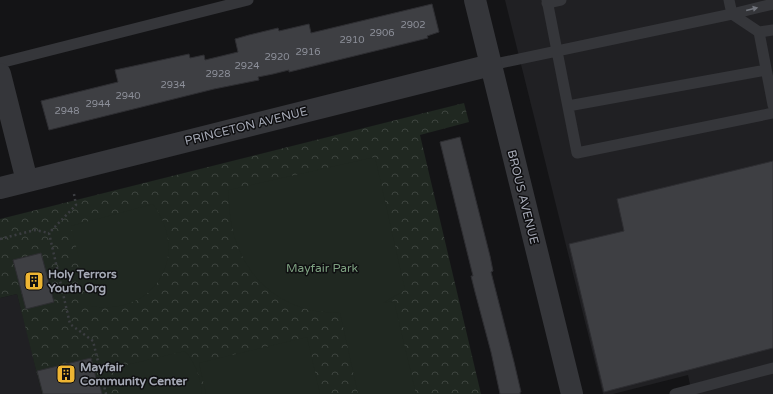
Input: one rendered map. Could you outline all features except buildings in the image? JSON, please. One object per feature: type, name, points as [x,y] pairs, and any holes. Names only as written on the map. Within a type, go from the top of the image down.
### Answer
[{"type":"street","name":"BROUS AVENUE","points":[[475,0],[572,394]]},
{"type":"street","name":"PRINCETON AVENUE","points":[[0,188],[491,65]]},
{"type":"street","points":[[0,74],[27,181]]},
{"type":"lane","points":[[0,63],[248,0]]},
{"type":"lane","points":[[561,0],[547,2],[577,153],[773,113]]},
{"type":"lane","points":[[729,0],[732,14],[759,32],[773,30]]},
{"type":"lane","points":[[491,65],[773,4]]},
{"type":"lane","points":[[759,32],[773,105]]},
{"type":"lane","points":[[568,106],[766,70]]},
{"type":"lane","points":[[675,394],[709,390],[773,368]]},
{"type":"path","points":[[49,233],[76,205],[74,194]]},
{"type":"path","points":[[0,239],[35,230],[49,233]]},
{"type":"path","points":[[49,233],[70,324],[93,341],[106,394]]},
{"type":"shaded area","points":[[505,0],[773,0],[773,394],[692,394],[688,375],[613,394],[603,394]]},
{"type":"shaded area","points":[[17,294],[42,394],[0,394],[0,298]]},
{"type":"green space","name":"Mayfair Park","points":[[464,103],[469,122],[420,135],[481,394],[42,394],[17,294],[0,298],[0,219]]},
{"type":"green space","points":[[375,157],[405,290],[383,303],[394,301],[416,394],[358,394],[340,313],[310,310],[290,303],[273,293],[259,280],[247,265],[239,249],[233,230],[229,190]]},
{"type":"green space","points":[[153,204],[164,223],[168,243],[167,262],[160,278],[149,292],[133,302],[114,307],[91,306],[71,226]]},
{"type":"green space","points":[[307,337],[320,394],[206,394],[199,363]]},
{"type":"green space","points":[[185,351],[197,371],[202,394],[120,394],[114,368]]},
{"type":"place","name":"Holy Terrors Youth Org","points":[[34,281]]},
{"type":"place","name":"Mayfair Community Center","points":[[66,374]]}]
